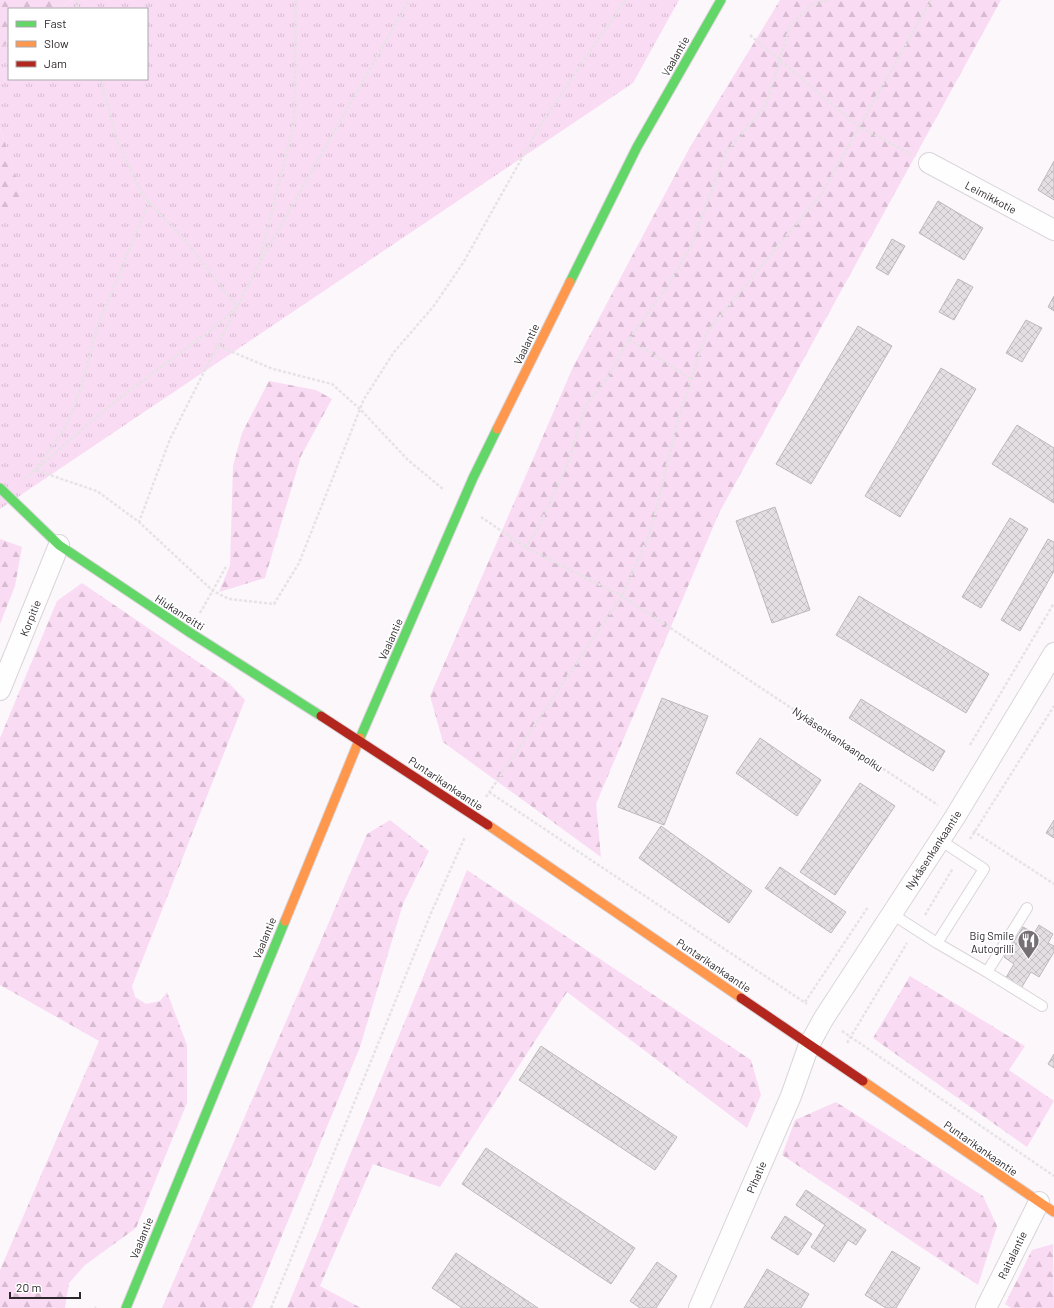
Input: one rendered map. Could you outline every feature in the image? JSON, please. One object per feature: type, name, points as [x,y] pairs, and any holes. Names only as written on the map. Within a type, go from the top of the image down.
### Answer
[{"type":"street","name":"Vaalantie","points":[[126,1308],[359,740],[473,478],[636,147],[721,0]]},
{"type":"street","name":"Leimikkotie","points":[[929,163],[1054,230]]},
{"type":"street","name":"Hiukanreitti","points":[[3,492],[59,545],[189,632],[359,740]]},
{"type":"street","name":"Korpitie","points":[[0,690],[59,545]]},
{"type":"street","name":"Nykäsenkankaantie","points":[[809,1045],[824,1018],[955,817],[1054,653]]},
{"type":"street","name":"Puntarikankaantie","points":[[359,740],[474,816],[1046,1207]]},
{"type":"street","name":"Pihatie","points":[[699,1308],[791,1096],[809,1045]]},
{"type":"street","name":"Raitalantie","points":[[986,1308],[1046,1207]]},
{"type":"lane","points":[[937,943],[984,869],[940,840]]},
{"type":"lane","points":[[987,972],[1027,908]]},
{"type":"lane","points":[[892,914],[1042,1006]]},
{"type":"path","points":[[259,264],[294,123],[296,0]]},
{"type":"path","points":[[139,522],[170,439],[259,264],[409,0]]},
{"type":"path","points":[[35,470],[97,490],[139,522],[212,591],[229,599],[274,604],[299,563],[364,399],[394,352],[433,307],[463,263],[541,124],[625,0]]},
{"type":"path","points":[[525,547],[537,530],[569,461],[584,406],[610,374],[629,339],[667,287],[690,248],[726,152],[765,107],[790,26],[811,5],[829,0]]},
{"type":"path","points":[[271,1308],[431,913],[474,816],[622,596],[651,530],[677,424],[706,333],[822,193],[858,126],[931,0]]},
{"type":"path","points":[[750,36],[779,62],[858,126],[929,163]]},
{"type":"path","points":[[101,80],[116,138],[143,196],[185,240],[237,307]]},
{"type":"path","points":[[35,470],[66,426],[82,385],[97,327],[149,202]]},
{"type":"path","points":[[3,492],[35,470],[114,402],[211,330],[237,307]]},
{"type":"path","points":[[629,339],[691,379]]},
{"type":"path","points":[[218,346],[272,369],[332,384],[360,409]]},
{"type":"path","points":[[189,632],[227,565]]},
{"type":"path","name":"Nykäsenkankaanpolku","points":[[622,596],[1054,884]]},
{"type":"path","points":[[967,750],[1054,603]]},
{"type":"path","points":[[850,1037],[1054,706]]},
{"type":"path","points":[[489,792],[805,1002],[850,1037],[1054,1176]]},
{"type":"path","points":[[932,810],[940,797]]},
{"type":"path","points":[[805,1002],[870,903]]},
{"type":"green space","points":[[0,0],[72,0],[60,8],[8,8],[8,43],[0,48]]},
{"type":"green space","points":[[72,0],[679,0],[633,83],[0,509],[0,214],[22,196],[0,128],[0,48],[8,43],[8,80],[148,80],[148,8],[60,8]]},
{"type":"green space","points":[[780,0],[1001,0],[719,513],[596,804],[601,857],[443,742],[430,696],[573,367],[690,147]]},
{"type":"green space","points":[[0,128],[23,197],[0,214]]},
{"type":"green space","points":[[269,381],[316,390],[332,399],[301,456],[265,578],[219,592],[230,565],[233,466],[242,433]]},
{"type":"green space","points":[[0,539],[22,547],[15,586],[0,624]]},
{"type":"green space","points":[[82,583],[229,683],[245,700],[132,986],[135,997],[146,1004],[160,1001],[167,992],[187,1045],[187,1103],[136,1228],[85,1265],[69,1283],[65,1308],[0,1308],[0,1270],[99,1041],[0,985],[0,738],[57,601]]},
{"type":"green space","points":[[390,820],[429,851],[403,904],[360,1047],[252,1308],[162,1308],[367,834]]},
{"type":"green space","points":[[467,870],[751,1060],[761,1095],[747,1128],[567,992],[440,1187],[373,1164],[320,1286],[361,1308],[287,1308]]},
{"type":"green space","points":[[910,976],[1025,1046],[1009,1070],[1054,1101],[1027,1147],[873,1038]]},
{"type":"green space","points":[[836,1102],[983,1196],[997,1226],[978,1285],[782,1155],[795,1120]]},
{"type":"green space","points":[[1053,1244],[1054,1308],[1011,1308],[1005,1304],[1032,1250]]},
{"type":"building","points":[[1054,161],[1054,200],[1038,190]]},
{"type":"building","points":[[938,201],[983,228],[964,260],[919,233]]},
{"type":"building","points":[[892,239],[905,246],[888,275],[876,268]]},
{"type":"building","points":[[958,279],[973,287],[954,320],[939,312]]},
{"type":"building","points":[[1054,296],[1054,311],[1048,307]]},
{"type":"building","points":[[1026,320],[1042,328],[1022,362],[1006,353]]},
{"type":"building","points":[[858,326],[892,346],[811,484],[776,464]]},
{"type":"building","points":[[941,368],[976,389],[900,517],[865,496]]},
{"type":"building","points":[[1017,425],[1054,448],[1054,503],[992,464]]},
{"type":"building","points":[[775,507],[810,610],[772,623],[736,521]]},
{"type":"building","points":[[1010,518],[1028,529],[981,608],[962,597]]},
{"type":"building","points":[[1048,539],[1054,542],[1054,571],[1020,631],[1001,620]]},
{"type":"building","points":[[859,596],[989,674],[966,713],[836,635]]},
{"type":"building","points":[[662,698],[708,716],[664,825],[618,807]]},
{"type":"building","points":[[861,699],[945,751],[933,771],[849,718]]},
{"type":"building","points":[[760,738],[821,780],[797,816],[736,773]]},
{"type":"building","points":[[860,783],[895,806],[835,895],[800,872]]},
{"type":"building","points":[[1054,820],[1054,838],[1046,833]]},
{"type":"building","points":[[661,826],[752,891],[729,923],[639,858]]},
{"type":"building","points":[[780,867],[846,912],[831,933],[765,888]]},
{"type":"building","name":"Big Smile Autogrilli","points":[[1039,925],[1053,934],[1048,943],[1054,946],[1054,952],[1039,977],[1031,972],[1020,990],[1004,981],[1014,964],[1004,957],[1023,927],[1034,933]]},
{"type":"building","points":[[541,1046],[677,1137],[655,1170],[519,1080]]},
{"type":"building","points":[[1054,1054],[1054,1068],[1048,1064]]},
{"type":"building","points":[[486,1148],[635,1248],[611,1284],[462,1184]]},
{"type":"building","points":[[806,1190],[866,1230],[856,1245],[848,1240],[834,1262],[811,1247],[825,1225],[796,1205]]},
{"type":"building","points":[[785,1216],[812,1234],[798,1255],[771,1238]]},
{"type":"building","points":[[892,1251],[920,1268],[896,1308],[886,1308],[865,1295]]},
{"type":"building","points":[[456,1253],[538,1308],[462,1308],[432,1288]]},
{"type":"building","points":[[657,1262],[677,1276],[656,1308],[640,1308],[630,1301]]},
{"type":"building","points":[[767,1269],[809,1294],[801,1308],[744,1308]]},
{"type":"traffic: fast","points":[[570,282],[637,147],[721,0]]},
{"type":"traffic: fast","points":[[360,738],[473,478],[497,429]]},
{"type":"traffic: fast","points":[[0,488],[59,545],[189,632],[321,716]]},
{"type":"traffic: fast","points":[[126,1308],[285,921]]},
{"type":"traffic: slow","points":[[497,429],[570,282]]},
{"type":"traffic: slow","points":[[285,921],[360,738]]},
{"type":"traffic: slow","points":[[488,825],[741,998]]},
{"type":"traffic: slow","points":[[863,1081],[1054,1212]]},
{"type":"traffic: jam","points":[[321,716],[488,825]]},
{"type":"traffic: jam","points":[[741,998],[863,1081]]},
{"type":"place","name":"Big Smile Autogrilli","points":[[1029,960]]}]
